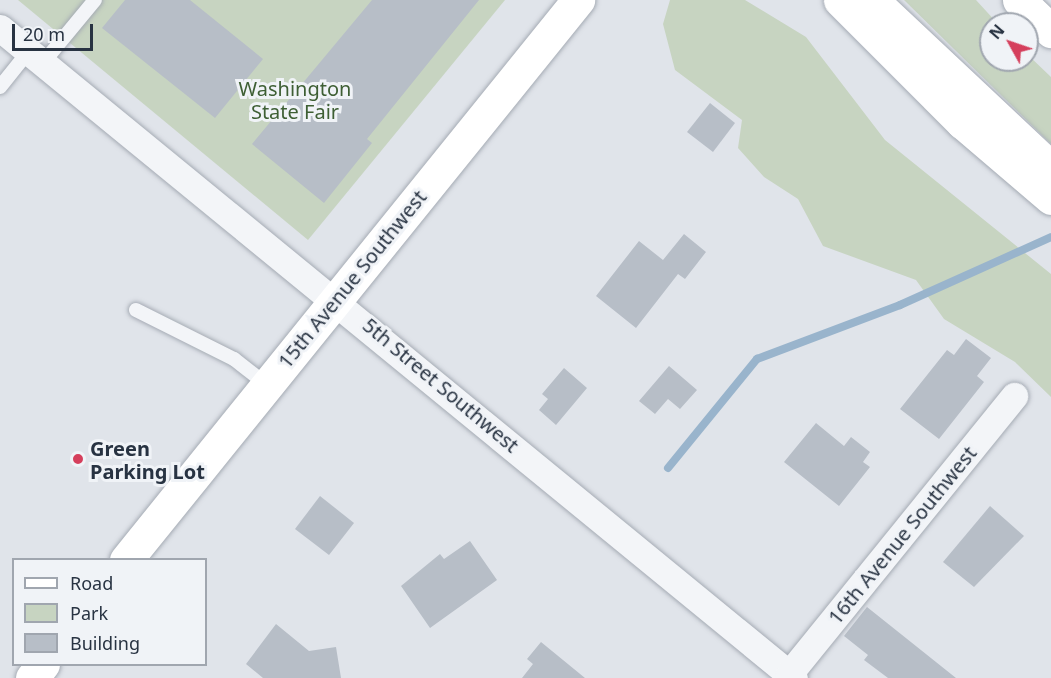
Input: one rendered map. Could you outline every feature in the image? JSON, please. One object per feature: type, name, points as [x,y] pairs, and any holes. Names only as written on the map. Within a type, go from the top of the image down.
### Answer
[{"type":"main road","name":"15th Avenue Southwest","points":[[128,558],[578,0]]},
{"type":"main road","points":[[840,0],[962,122],[1051,198]]},
{"type":"main road","points":[[872,0],[1051,168]]},
{"type":"main road","points":[[1019,0],[1051,31]]},
{"type":"main road","points":[[32,678],[41,666]]},
{"type":"street","name":"5th Street Southwest","points":[[0,28],[336,298],[792,676]]},
{"type":"street","name":"16th Avenue Southwest","points":[[792,676],[1014,396]]},
{"type":"lane","points":[[0,87],[35,58],[95,0]]},
{"type":"lane","points":[[136,310],[234,359],[266,384]]},
{"type":"green space","name":"Washington State Fair","points":[[18,0],[505,0],[308,240]]},
{"type":"green space","points":[[670,0],[745,0],[806,37],[885,140],[1051,274],[1051,397],[1015,362],[944,319],[916,280],[823,246],[798,199],[764,177],[738,148],[742,120],[675,70],[663,24]]},
{"type":"green space","points":[[904,0],[976,0],[987,12],[979,12],[979,72],[1039,72],[1039,66],[1051,77],[1051,144]]},
{"type":"building","points":[[125,0],[190,0],[263,59],[215,118],[102,28]]},
{"type":"building","points":[[372,0],[479,0],[367,139],[372,143],[324,203],[252,144]]},
{"type":"building","points":[[710,103],[735,123],[713,152],[687,132]]},
{"type":"building","points":[[684,234],[706,252],[685,279],[678,274],[636,328],[596,296],[639,241],[663,260]]},
{"type":"building","points":[[966,339],[991,358],[977,376],[984,382],[939,439],[900,409],[947,350],[954,355]]},
{"type":"building","points":[[669,366],[697,390],[680,409],[668,399],[655,414],[639,401]]},
{"type":"building","points":[[564,368],[587,388],[556,425],[539,410],[548,399],[542,394]]},
{"type":"building","points":[[816,423],[844,446],[851,437],[870,452],[863,462],[870,467],[839,506],[784,462]]},
{"type":"building","points":[[320,496],[354,523],[329,555],[295,529]]},
{"type":"building","points":[[990,506],[1024,536],[974,587],[943,562]]},
{"type":"building","points":[[470,541],[497,580],[430,628],[401,586],[440,554],[444,559]]},
{"type":"building","points":[[867,607],[956,678],[888,678],[864,660],[868,655],[844,636]]},
{"type":"building","points":[[276,624],[309,651],[336,647],[341,678],[263,678],[246,664]]},
{"type":"building","points":[[541,642],[585,678],[522,678],[533,664],[527,659]]},
{"type":"waterway","points":[[668,468],[757,359],[900,305],[1051,237]]},
{"type":"place","name":"Green Parking Lot","points":[[78,459]]}]
